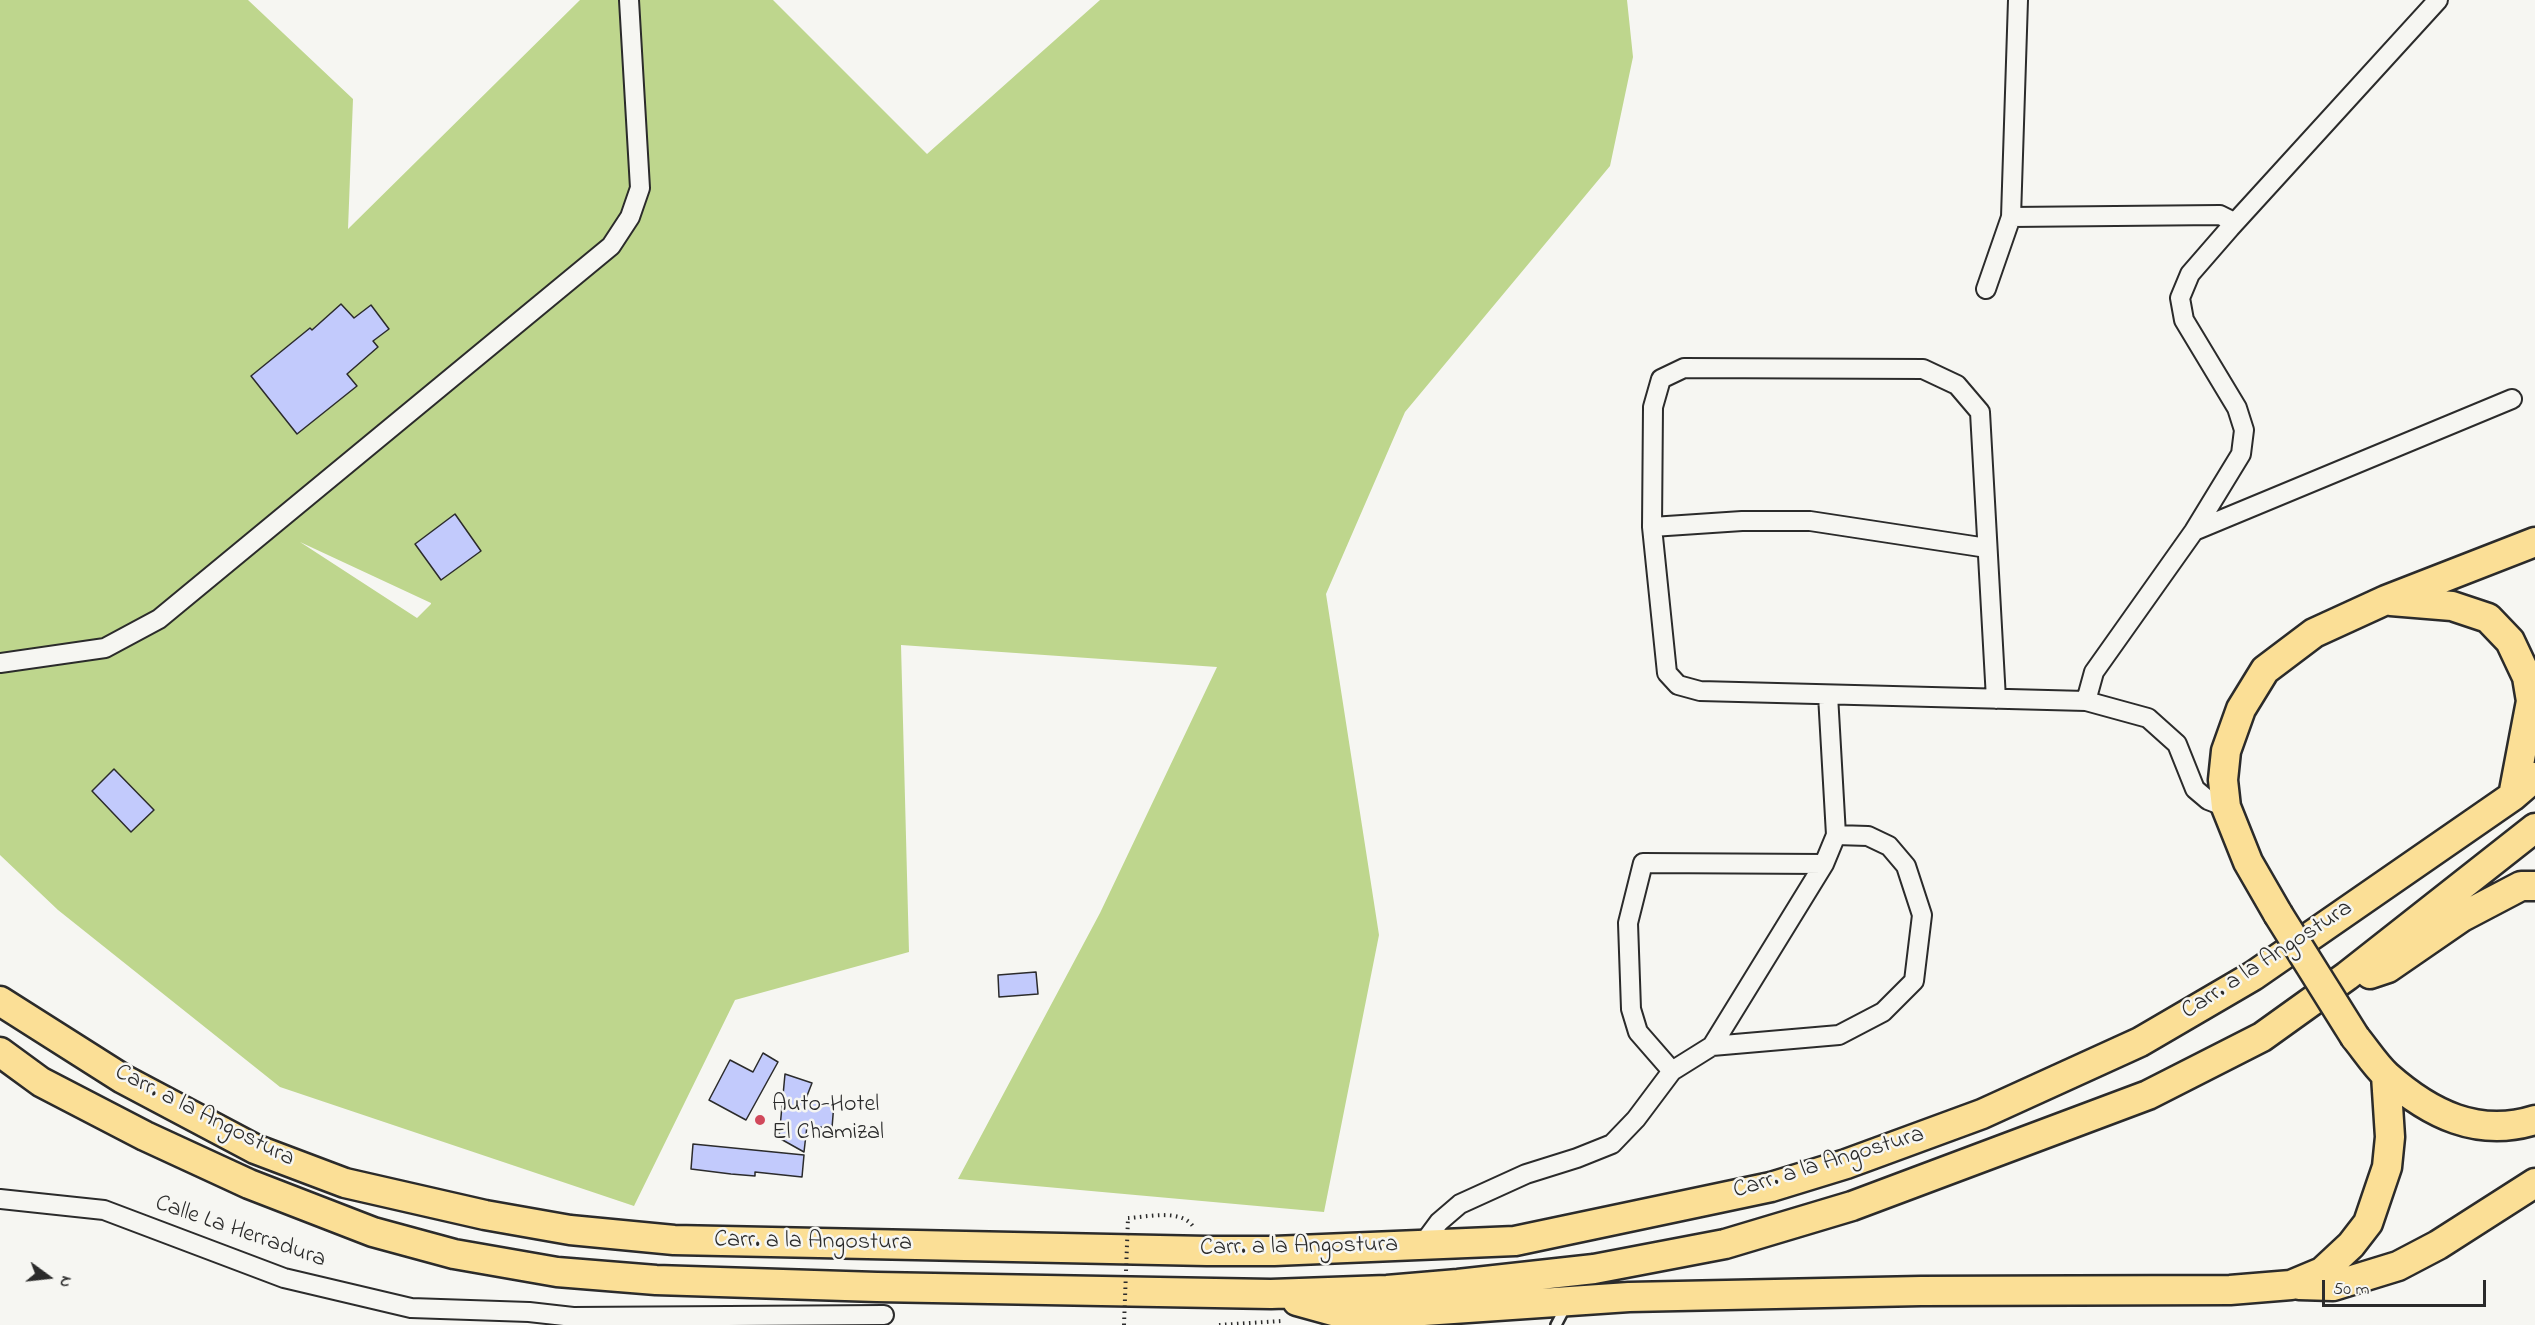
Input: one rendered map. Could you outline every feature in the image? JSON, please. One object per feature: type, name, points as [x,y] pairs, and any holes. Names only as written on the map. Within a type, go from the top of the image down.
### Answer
[{"type":"main road","points":[[2535,542],[2386,600],[2314,633],[2265,670],[2241,709],[2226,751],[2223,780],[2226,807],[2248,862],[2355,1037],[2386,1076],[2443,1116],[2481,1126],[2517,1126],[2535,1120]]},
{"type":"main road","points":[[2386,600],[2452,606],[2488,618],[2510,641],[2527,677],[2531,701],[2513,796]]},
{"type":"main road","name":"Carr. a la Angostura","points":[[0,1001],[123,1079],[255,1149],[345,1183],[484,1215],[570,1230],[674,1240],[1094,1250],[1274,1251],[1515,1240],[1771,1187],[1846,1164],[1982,1114],[2140,1042],[2253,976],[2513,796],[2535,777]]},
{"type":"main road","name":"Carr. a la Angostura","points":[[0,1052],[42,1082],[145,1136],[249,1184],[373,1232],[454,1254],[558,1272],[645,1279],[877,1287],[1271,1294],[1387,1290],[1594,1269],[1725,1244],[1852,1206],[2148,1095],[2262,1037],[2347,976],[2535,828]]},
{"type":"main road","points":[[2347,976],[2371,974],[2388,968],[2462,917],[2521,886],[2535,886]]},
{"type":"main road","points":[[2291,1285],[2322,1272],[2350,1245],[2368,1223],[2387,1167],[2390,1137],[2386,1076]]},
{"type":"main road","points":[[1271,1294],[1351,1316],[1412,1319],[1562,1313],[1629,1297],[1921,1291],[2230,1290],[2291,1285],[2333,1286],[2398,1266],[2438,1245],[2535,1183]]},
{"type":"street","points":[[0,663],[105,648],[159,620],[611,246],[630,217],[640,188],[629,0]]},
{"type":"street","points":[[1986,289],[2011,218],[2018,0]]},
{"type":"street","points":[[2086,701],[2094,672],[2194,531],[2241,454],[2244,430],[2237,408],[2184,320],[2180,298],[2190,274],[2438,0]]},
{"type":"street","points":[[2011,218],[2220,215],[2228,219],[2230,228]]},
{"type":"street","points":[[1996,699],[1980,412],[1957,385],[1923,369],[1684,369],[1661,379],[1653,407],[1652,527],[1666,673],[1678,685],[1700,691],[1996,699],[2086,701],[2148,718],[2177,744],[2195,789],[2208,800],[2226,807]]},
{"type":"street","points":[[2194,531],[2512,399]]},
{"type":"street","points":[[1652,527],[1742,521],[1810,521],[1987,548]]},
{"type":"street","points":[[1422,1245],[1439,1221],[1460,1204],[1526,1174],[1612,1144],[1636,1119],[1672,1071],[1712,1046],[1824,864],[1836,835],[1828,694]]},
{"type":"street","points":[[1712,1046],[1839,1035],[1883,1012],[1914,981],[1922,915],[1906,866],[1889,846],[1868,836],[1836,835]]},
{"type":"street","points":[[1672,1071],[1638,1032],[1631,1009],[1628,923],[1643,863],[1824,864]]},
{"type":"street","name":"Calle La Herradura","points":[[0,1199],[104,1210],[284,1278],[411,1308],[573,1321],[885,1320]]},
{"type":"street","points":[[877,1287],[885,1320]]},
{"type":"path","points":[[1124,1325],[1128,1218],[1180,1216]]},
{"type":"green space","points":[[0,0],[248,0],[353,99],[348,229],[580,0],[773,0],[927,154],[1100,0],[1627,0],[1633,57],[1610,166],[1405,412],[1326,594],[1379,935],[1324,1212],[958,1179],[1100,913],[1217,667],[901,645],[909,952],[735,1000],[634,1206],[280,1087],[58,910],[0,855]],"holes":[[[300,542],[431,603],[417,618]]]},
{"type":"building","points":[[341,304],[354,318],[371,305],[389,329],[373,341],[378,347],[347,374],[357,386],[297,434],[251,376],[310,328],[312,330]]},
{"type":"building","points":[[455,514],[481,551],[441,580],[415,544]]},
{"type":"building","points":[[114,769],[154,810],[131,832],[92,791]]},
{"type":"building","points":[[1036,972],[1038,994],[999,997],[998,975]]},
{"type":"building","points":[[763,1053],[778,1062],[746,1120],[709,1100],[730,1060],[753,1072]]},
{"type":"building","points":[[785,1074],[812,1083],[805,1101],[834,1103],[832,1128],[807,1126],[804,1152],[779,1138]]},
{"type":"building","points":[[693,1144],[804,1155],[802,1177],[755,1172],[755,1176],[691,1169]]},
{"type":"place","name":"Auto-Hotel El Chamizal","points":[[760,1120]]}]
